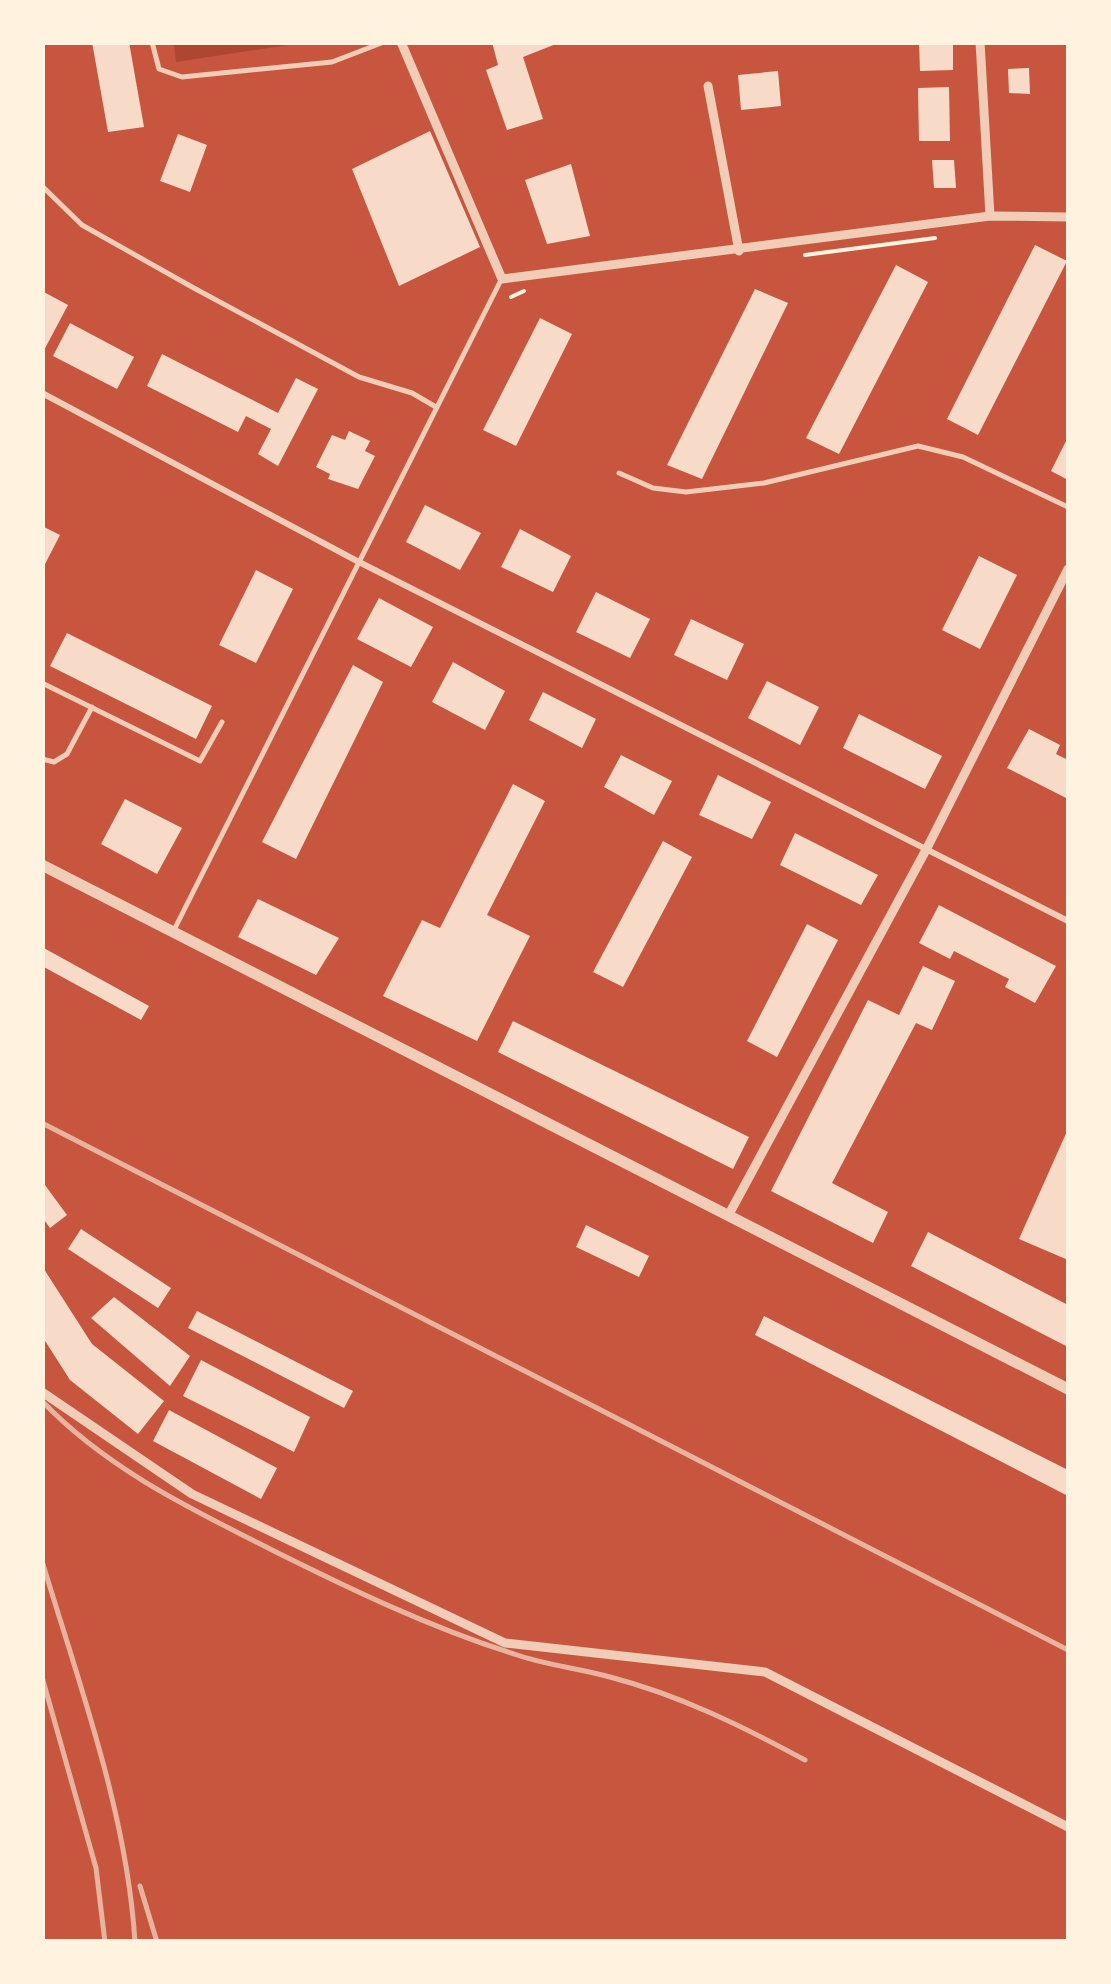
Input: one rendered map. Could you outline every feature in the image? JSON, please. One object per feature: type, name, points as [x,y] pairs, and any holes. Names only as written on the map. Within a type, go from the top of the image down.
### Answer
[{"type":"street","points":[[401,42],[502,279],[739,252],[990,216],[1068,217]]},
{"type":"street","points":[[980,42],[990,216]]},
{"type":"street","points":[[708,86],[739,252]]},
{"type":"street","points":[[42,393],[356,561],[1068,921]]},
{"type":"street","points":[[728,1216],[926,848],[1068,570]]},
{"type":"street","points":[[44,870],[174,930],[1068,1390]]},
{"type":"street","points":[[42,1392],[192,1494],[504,1643],[765,1672],[1068,1827]]},
{"type":"lane","points":[[152,42],[159,69],[182,78],[332,62],[384,42]]},
{"type":"lane","points":[[42,186],[82,224],[192,288],[358,377],[402,388],[436,407]]},
{"type":"lane","points":[[174,930],[356,561],[502,279]]},
{"type":"lane","points":[[619,473],[653,488],[698,491],[764,483],[918,446],[962,457],[1068,507]]},
{"type":"lane","points":[[42,684],[200,762],[222,722]]},
{"type":"lane","points":[[42,758],[54,762],[67,754],[92,707]]},
{"type":"shaded area","points":[[174,42],[301,42],[301,43],[176,62]]},
{"type":"building","points":[[92,42],[129,42],[144,127],[108,132]]},
{"type":"building","points":[[492,42],[561,42],[523,57],[543,119],[507,130],[486,70],[498,65]]},
{"type":"building","points":[[919,42],[953,42],[953,70],[920,71]]},
{"type":"building","points":[[1029,68],[1030,94],[1009,93],[1008,69]]},
{"type":"building","points":[[778,71],[781,106],[741,110],[738,75]]},
{"type":"building","points":[[949,87],[950,141],[919,141],[918,88]]},
{"type":"building","points":[[430,131],[480,247],[399,286],[352,169]]},
{"type":"building","points":[[178,134],[207,145],[190,192],[160,181]]},
{"type":"building","points":[[932,160],[954,160],[956,188],[934,188]]},
{"type":"building","points":[[571,164],[590,236],[547,244],[525,180]]},
{"type":"building","points":[[1035,245],[1067,261],[978,435],[947,419]]},
{"type":"building","points":[[896,265],[928,282],[839,454],[806,438]]},
{"type":"building","points":[[755,289],[788,303],[702,479],[667,465]]},
{"type":"building","points":[[42,291],[68,305],[42,354]]},
{"type":"building","points":[[540,318],[572,334],[516,446],[483,430]]},
{"type":"building","points":[[70,323],[134,357],[117,389],[53,356]]},
{"type":"building","points":[[162,354],[278,413],[296,378],[318,389],[278,466],[258,454],[271,429],[246,416],[238,432],[147,386]]},
{"type":"building","points":[[349,431],[370,441],[365,451],[375,456],[358,489],[328,479],[330,474],[316,467],[332,435],[345,440]]},
{"type":"building","points":[[1068,437],[1068,480],[1051,471]]},
{"type":"building","points":[[425,505],[481,533],[460,570],[406,542]]},
{"type":"building","points":[[42,526],[60,535],[42,570]]},
{"type":"building","points":[[520,529],[571,556],[553,592],[501,567]]},
{"type":"building","points":[[979,556],[1017,575],[980,649],[942,630]]},
{"type":"building","points":[[256,570],[293,589],[256,663],[219,645]]},
{"type":"building","points":[[596,592],[650,619],[630,658],[576,632]]},
{"type":"building","points":[[379,598],[433,627],[411,667],[357,639]]},
{"type":"building","points":[[691,619],[744,644],[727,680],[674,655]]},
{"type":"building","points":[[67,633],[212,706],[196,739],[50,666]]},
{"type":"building","points":[[453,662],[505,691],[485,730],[432,702]]},
{"type":"building","points":[[353,665],[383,682],[296,859],[262,842]]},
{"type":"building","points":[[767,681],[819,707],[800,745],[748,718]]},
{"type":"building","points":[[543,692],[596,719],[582,748],[529,720]]},
{"type":"building","points":[[859,714],[942,756],[925,789],[843,748]]},
{"type":"building","points":[[1029,729],[1060,745],[1056,754],[1068,760],[1068,799],[1007,768]]},
{"type":"building","points":[[621,755],[672,781],[654,815],[604,787]]},
{"type":"building","points":[[718,775],[771,802],[752,839],[699,815]]},
{"type":"building","points":[[513,784],[545,801],[487,915],[530,936],[477,1041],[383,996],[422,920],[440,928]]},
{"type":"building","points":[[125,799],[182,828],[157,874],[101,844]]},
{"type":"building","points":[[795,833],[878,875],[861,905],[780,865]]},
{"type":"building","points":[[663,841],[692,857],[623,987],[593,972]]},
{"type":"building","points":[[258,899],[339,938],[316,975],[238,937]]},
{"type":"building","points":[[939,905],[1056,966],[1035,1003],[1005,987],[1009,979],[954,951],[950,959],[919,943]]},
{"type":"building","points":[[807,924],[838,940],[777,1057],[747,1041]]},
{"type":"building","points":[[42,947],[149,1006],[141,1020],[42,966]]},
{"type":"building","points":[[923,966],[955,981],[932,1030],[916,1023],[832,1183],[888,1212],[873,1243],[771,1191],[868,1000],[899,1015]]},
{"type":"building","points":[[513,1021],[749,1137],[733,1169],[498,1052]]},
{"type":"building","points":[[1068,1129],[1068,1260],[1019,1239]]},
{"type":"building","points":[[42,1181],[67,1215],[50,1228],[42,1217]]},
{"type":"building","points":[[586,1225],[649,1256],[639,1277],[576,1247]]},
{"type":"building","points":[[81,1229],[171,1288],[158,1308],[68,1249]]},
{"type":"building","points":[[928,1232],[1068,1305],[1068,1347],[911,1266]]},
{"type":"building","points":[[42,1266],[92,1344],[164,1401],[138,1434],[70,1380],[42,1336]]},
{"type":"building","points":[[114,1297],[190,1356],[170,1386],[91,1318]]},
{"type":"building","points":[[197,1311],[353,1391],[344,1408],[188,1328]]},
{"type":"building","points":[[764,1316],[1068,1470],[1068,1496],[755,1335]]},
{"type":"building","points":[[201,1360],[310,1417],[294,1452],[183,1396]]},
{"type":"building","points":[[169,1410],[277,1468],[261,1499],[153,1441]]},
{"type":"railway","points":[[42,1123],[1068,1650]]},
{"type":"railway","points":[[42,1401],[93,1447],[150,1485],[360,1593],[514,1654],[610,1677],[685,1702],[805,1760]]},
{"type":"railway","points":[[42,1561],[112,1797],[135,1942]]},
{"type":"railway","points":[[42,1677],[96,1868],[105,1942]]},
{"type":"railway","points":[[140,1886],[157,1942]]}]
